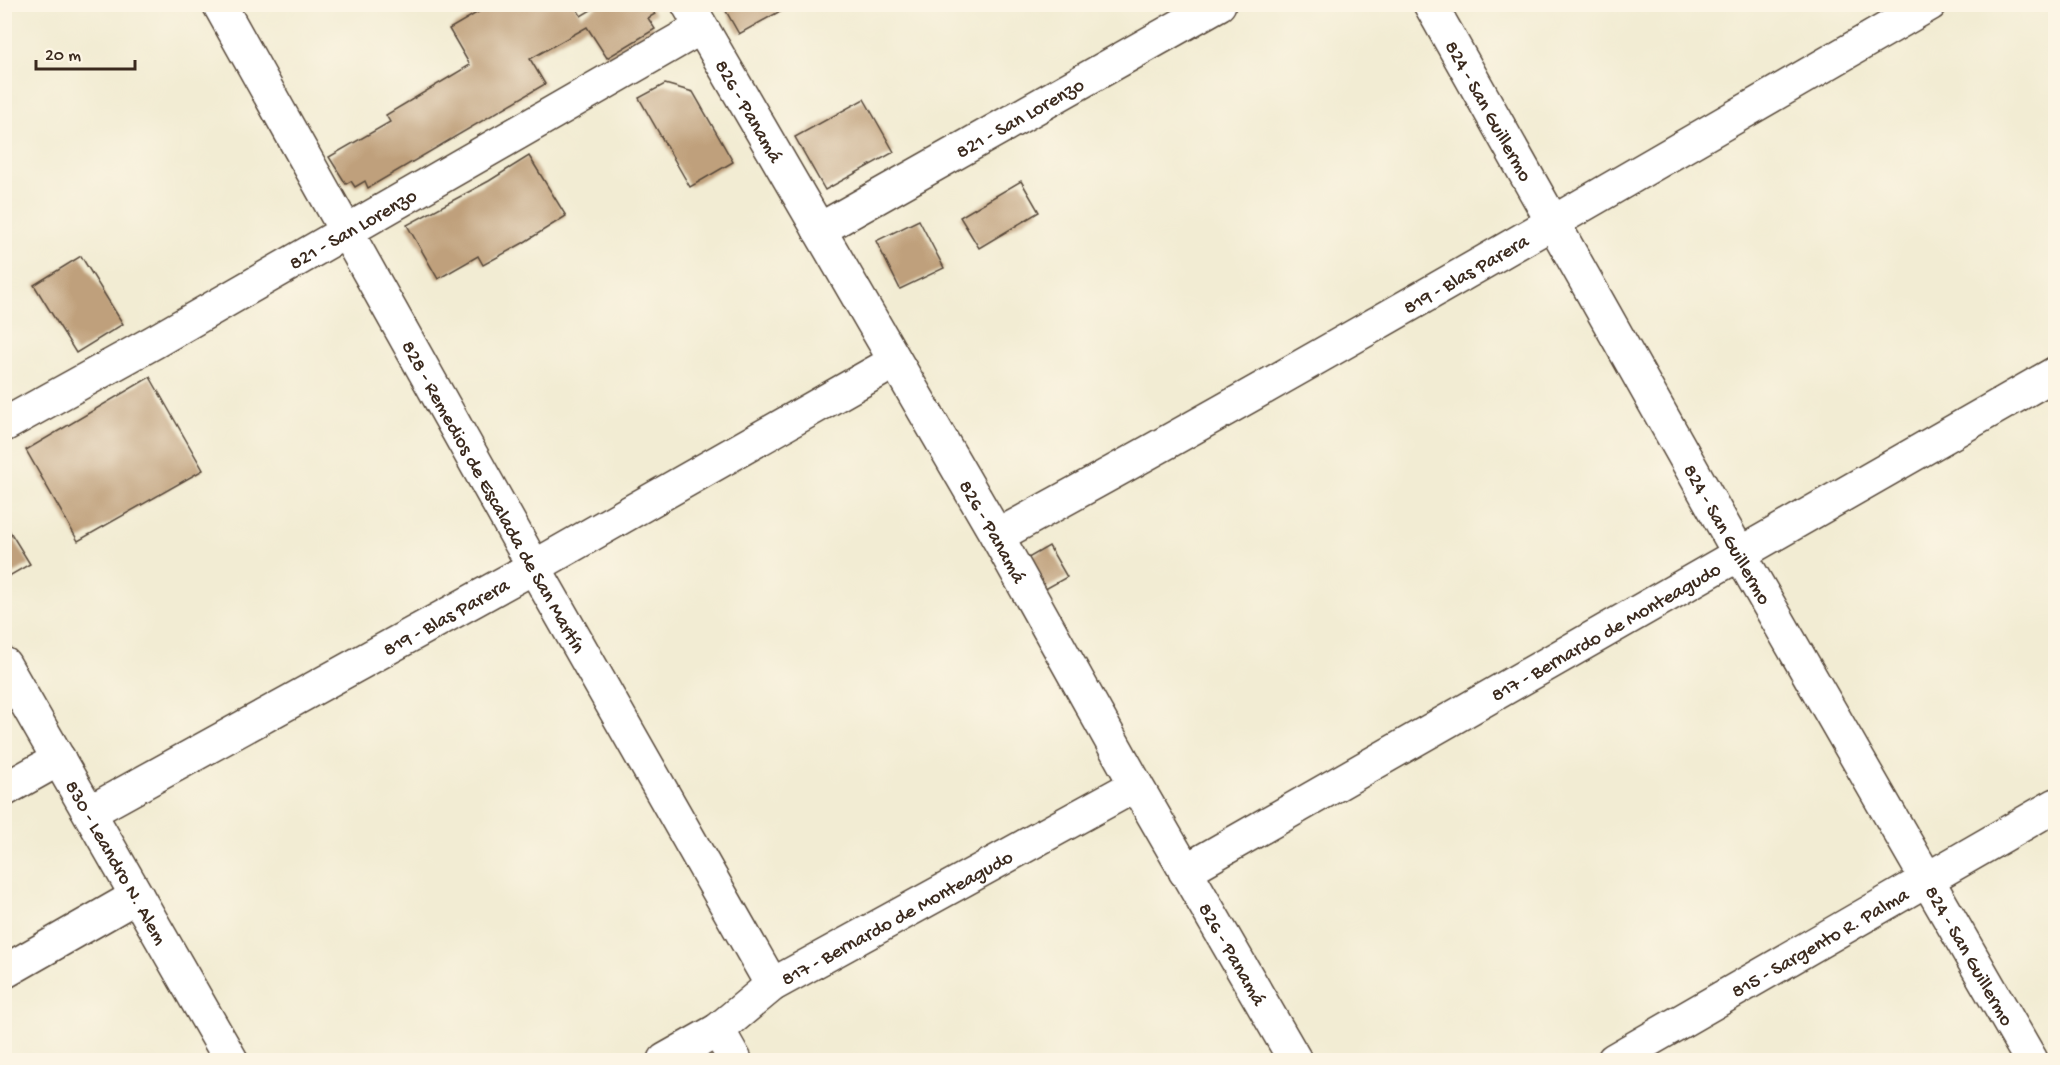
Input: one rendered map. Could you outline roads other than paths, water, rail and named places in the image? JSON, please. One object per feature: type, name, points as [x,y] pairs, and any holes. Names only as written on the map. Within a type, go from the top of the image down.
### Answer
[{"type":"street","name":"828 - Remedios de Escalada de San Martín","points":[[219,4],[534,567],[772,985]]},
{"type":"street","name":"821 - San Lorenzo","points":[[819,230],[1219,4]]},
{"type":"street","name":"824 - San Guillermo","points":[[1430,4],[1739,553],[2031,1060]]},
{"type":"street","name":"819 - Blas Parera","points":[[997,536],[1554,223],[1930,4]]},
{"type":"street","name":"821 - San Lorenzo","points":[[4,425],[346,232],[694,16]]},
{"type":"street","name":"826 - Panamá","points":[[694,16],[997,536],[1136,785],[1295,1060]]},
{"type":"street","name":"819 - Blas Parera","points":[[90,812],[534,567],[894,362]]},
{"type":"street","name":"817 - Bernardo de Monteagudo","points":[[1185,870],[2055,373]]},
{"type":"street","name":"830 - Leandro N. Alem","points":[[4,664],[231,1060]]},
{"type":"street","points":[[4,790],[59,759]]},
{"type":"street","name":"817 - Bernardo de Monteagudo","points":[[665,1060],[717,1030],[772,985],[1136,785]]},
{"type":"street","name":"815 - Sargento R. Palma","points":[[1614,1060],[2055,805]]},
{"type":"street","points":[[4,972],[137,896]]},
{"type":"street","points":[[717,1030],[735,1060]]}]
